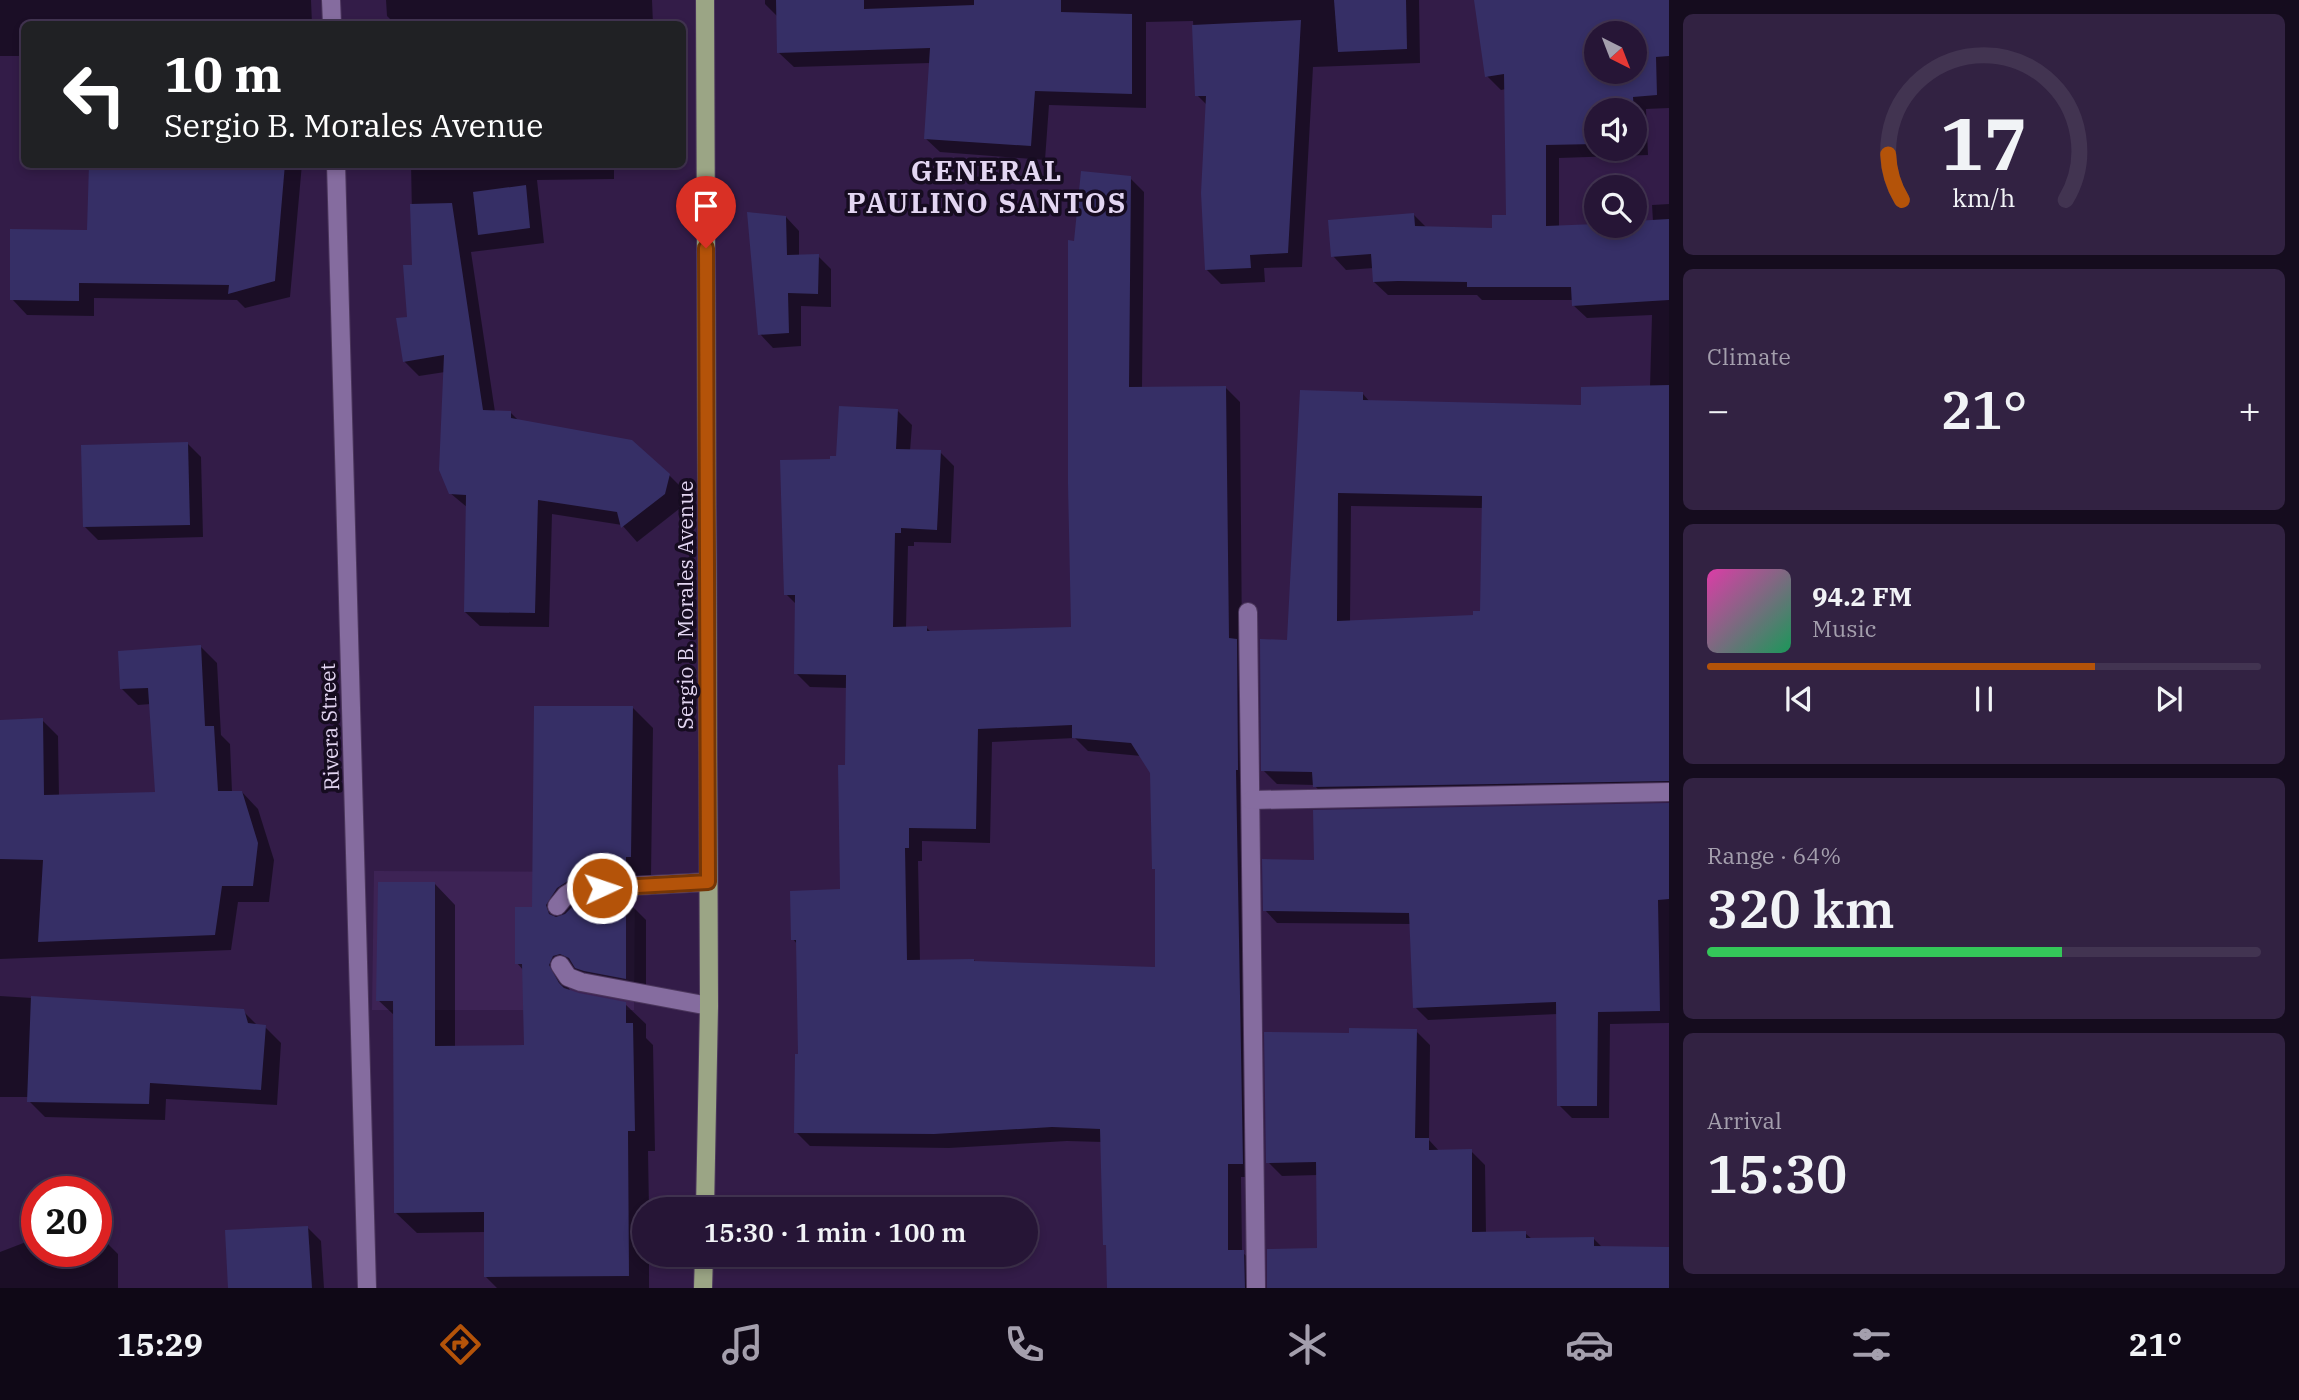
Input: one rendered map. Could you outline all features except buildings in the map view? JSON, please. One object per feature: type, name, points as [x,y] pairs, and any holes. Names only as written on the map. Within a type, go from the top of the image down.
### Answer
[{"type":"main road","name":"Sergio B. Morales Avenue","points":[[705,0],[709,1006],[705,1197]]},
{"type":"main road","points":[[703,1288],[704,1267]]},
{"type":"street","points":[[331,0],[332,21]]},
{"type":"street","name":"Rivera Street","points":[[336,168],[367,1288]]},
{"type":"street","points":[[1248,612],[1256,1288]]},
{"type":"street","points":[[1251,800],[1669,792]]},
{"type":"street","points":[[557,906],[566,895],[576,889],[708,882]]},
{"type":"street","points":[[560,965],[568,977],[581,982],[709,1006]]},
{"type":"shaded area","points":[[374,871],[635,872],[634,1010],[372,1010]]},
{"type":"district","name":"GENERAL PAULINO SANTOS","points":[[987,186]]},
{"type":"route","points":[[602,888],[708,882],[706,248]]}]
